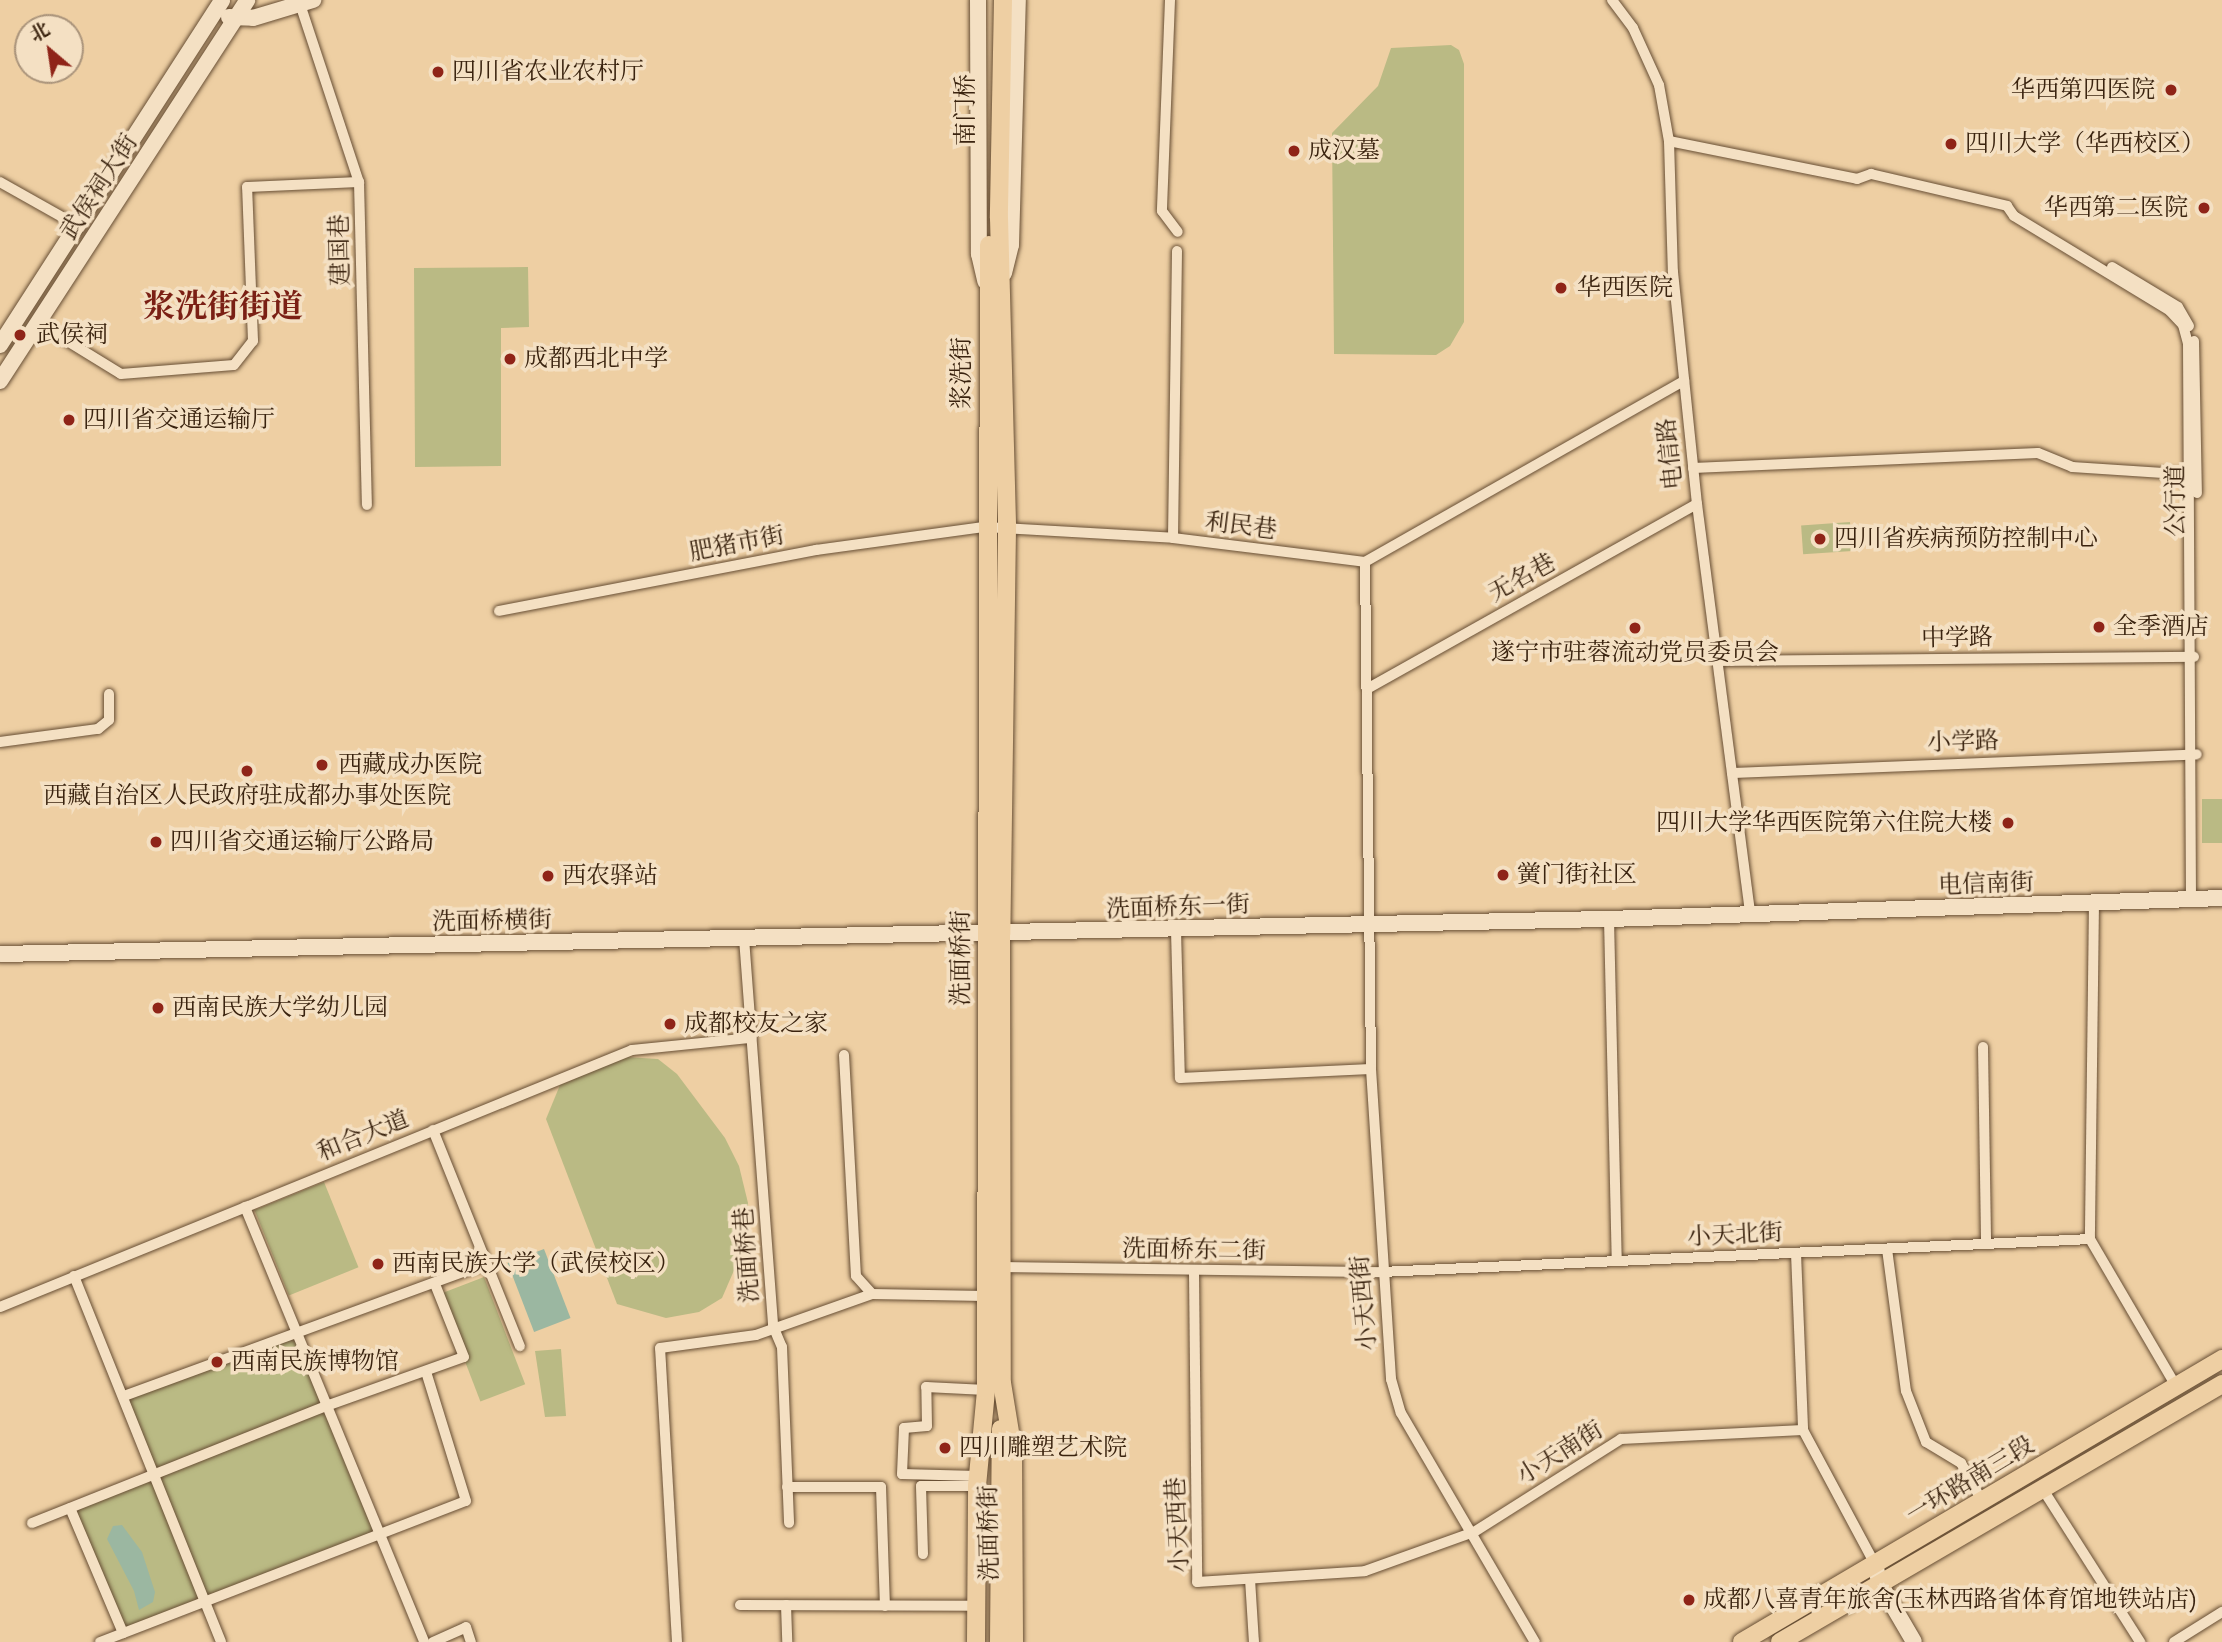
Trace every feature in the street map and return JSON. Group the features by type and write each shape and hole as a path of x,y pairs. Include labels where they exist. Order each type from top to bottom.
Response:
{"main road":[{"name":"南门桥","path":"991,0 995,219"},
{"name":"南门桥","path":"995,219 1003,0"},
{"name":"浆洗街","path":"985,527 995,219"},
{"name":"浆洗街","path":"994,288 1007,528"},
{"name":"洗面桥街","path":"976,1642 985,1486 1005,1267 993,934 985,527"},
{"name":"洗面桥街","path":"1007,528 984,1296 994,1386 1013,1450 1014,1642"},
{"name":"一环路南三段","path":"1742,1642 2222,1359"},
{"name":"一环路南三段","path":"1780,1642 2222,1384"},
{"path":"985,1486 988,1642"},
{"path":"985,1486 999,1642"},
{"path":"1987,1497 1989,1508 2002,1511"}],"street":[{"name":"武侯祠大街","path":"0,345 222,0"},
{"name":"武侯祠大街","path":"0,381 247,0"},
{"path":"978,0 979,254 994,288"},
{"name":"浆洗街","path":"994,288 1012,245 1018,0"},
{"path":"1170,0 1162,211 1178,232"},
{"name":"电信路","path":"1612,0 1633,28 1659,85 1669,141 1673,272 1693,468 1750,914"},
{"path":"213,14 253,19 306,2"},
{"name":"建国巷","path":"306,2 359,182 367,505"},
{"name":"公行道","path":"1669,141 1857,178 1871,174 2007,206 2179,307 2194,338 2193,899"},
{"path":"0,182 79,226"},
{"path":"38,323 121,374 234,365 253,341 247,187 359,182"},
{"path":"1172,538 1177,251"},
{"path":"1367,689 1365,562 1684,381"},
{"path":"1693,468 2038,453 2072,467 2193,475"},
{"name":"无名巷","path":"1367,689 1697,504"},
{"name":"利民巷","path":"985,527 1172,538 1365,562"},
{"name":"肥猪市街","path":"499,611 816,550 985,527"},
{"name":"中学路","path":"1717,661 2193,657"},
{"name":"小天西街","path":"1367,689 1372,923 1371,1069 1381,1272 1395,1396 1535,1642"},
{"path":"0,742 98,729 109,720 109,694"},
{"name":"小学路","path":"1732,773 2194,754"},
{"name":"电信南街","path":"1372,923 1609,919 2222,898"},
{"path":"2094,902 2090,1240 2176,1386"},
{"path":"1609,919 1617,1261"},
{"name":"洗面桥东一街","path":"993,934 1372,923"},
{"path":"1176,930 1180,1078 1371,1069"},
{"name":"洗面桥横街","path":"0,954 993,934"},
{"name":"洗面桥巷","path":"677,1642 660,1348 756,1335 773,1326 744,938"},
{"name":"和合大道","path":"0,1307 632,1050 751,1038"},
{"path":"1983,1047 1986,1244"},
{"path":"844,1055 856,1276 872,1294"},
{"path":"433,1130 520,1346"},
{"path":"245,1207 329,1405 379,1536 424,1642"},
{"name":"小天北街","path":"1381,1272 2090,1240"},
{"path":"1888,1249 1906,1391 1926,1443 1961,1463 1987,1497"},
{"path":"1796,1253 1803,1430 1875,1564 1879,1582 1914,1642"},
{"path":"124,1396 485,1264"},
{"name":"洗面桥东二街","path":"1005,1267 1194,1272 1381,1272"},
{"name":"小天西巷","path":"1194,1272 1197,1582 1365,1571 1474,1532"},
{"path":"74,1276 157,1474 221,1642"},
{"path":"32,1523 329,1405 464,1357 435,1283"},
{"path":"789,1523 782,1347 773,1326 872,1294 984,1296"},
{"path":"100,1642 466,1501 426,1372"},
{"path":"985,1486 902,1474 904,1428 927,1426 926,1387 994,1386"},
{"name":"小天南街","path":"1474,1532 1621,1439 1803,1430"},
{"path":"787,1487 881,1486 885,1606"},
{"path":"923,1554 921,1486 985,1486"},
{"path":"2042,1488 2140,1642"},
{"path":"70,1508 123,1633"},
{"path":"1250,1579 1254,1642"},
{"path":"740,1605 976,1606"},
{"path":"786,1605 787,1642"},
{"path":"2175,1642 2222,1612"},
{"path":"433,1642 466,1627 471,1642"}],"green space":[{"path":"1451,45 1459,50 1464,64 1464,322 1450,346 1436,355 1334,354 1332,133 1378,86 1391,48"},
{"path":"528,267 529,327 501,328 501,466 415,467 414,268"},
{"path":"1850,522 1852,551 1803,554 1801,525"},
{"path":"2202,799 2222,799 2222,843 2202,843"},
{"path":"626,1057 658,1059 677,1074 725,1138 739,1166 748,1203 749,1236 722,1298 699,1312 666,1318 617,1304 546,1119 560,1085"},
{"path":"324,1182 358,1267 289,1295 254,1210"},
{"path":"484,1277 525,1384 480,1402 439,1294"},
{"path":"299,1333 379,1536 123,1633 70,1508 156,1473 124,1396"},
{"path":"561,1349 566,1416 545,1417 535,1351"}],"shaded area":[{"path":"544,1249 571,1318 534,1332 508,1263"},
{"path":"122,1525 142,1552 155,1592 153,1602 139,1610 134,1591 107,1539 113,1526"}],"place":[{"name":"四川省农业农村厅","path":"438,72"},
{"name":"华西第四医院","path":"2171,90"},
{"name":"四川大学（华西校区）","path":"1951,144"},
{"name":"成汉墓","path":"1294,151"},
{"name":"华西第二医院","path":"2204,208"},
{"name":"华西医院","path":"1561,288"},
{"name":"武侯祠","path":"20,335"},
{"name":"成都西北中学","path":"510,359"},
{"name":"四川省交通运输厅","path":"69,420"},
{"name":"四川省疾病预防控制中心","path":"1820,539"},
{"name":"全季酒店","path":"2099,627"},
{"name":"遂宁市驻蓉流动党员委员会","path":"1635,628"},
{"name":"西藏成办医院","path":"322,765"},
{"name":"西藏自治区人民政府驻成都办事处医院","path":"247,771"},
{"name":"四川大学华西医院第六住院大楼","path":"2008,823"},
{"name":"四川省交通运输厅公路局","path":"156,842"},
{"name":"黉门街社区","path":"1503,875"},
{"name":"西农驿站","path":"548,876"},
{"name":"西南民族大学幼儿园","path":"158,1008"},
{"name":"成都校友之家","path":"670,1024"},
{"name":"西南民族大学（武侯校区）","path":"378,1264"},
{"name":"西南民族博物馆","path":"217,1362"},
{"name":"四川雕塑艺术院","path":"945,1448"},
{"name":"成都八喜青年旅舍(玉林西路省体育馆地铁站店)","path":"1689,1600"}],"district":[{"name":"浆洗街街道","path":"223,307"}]}
